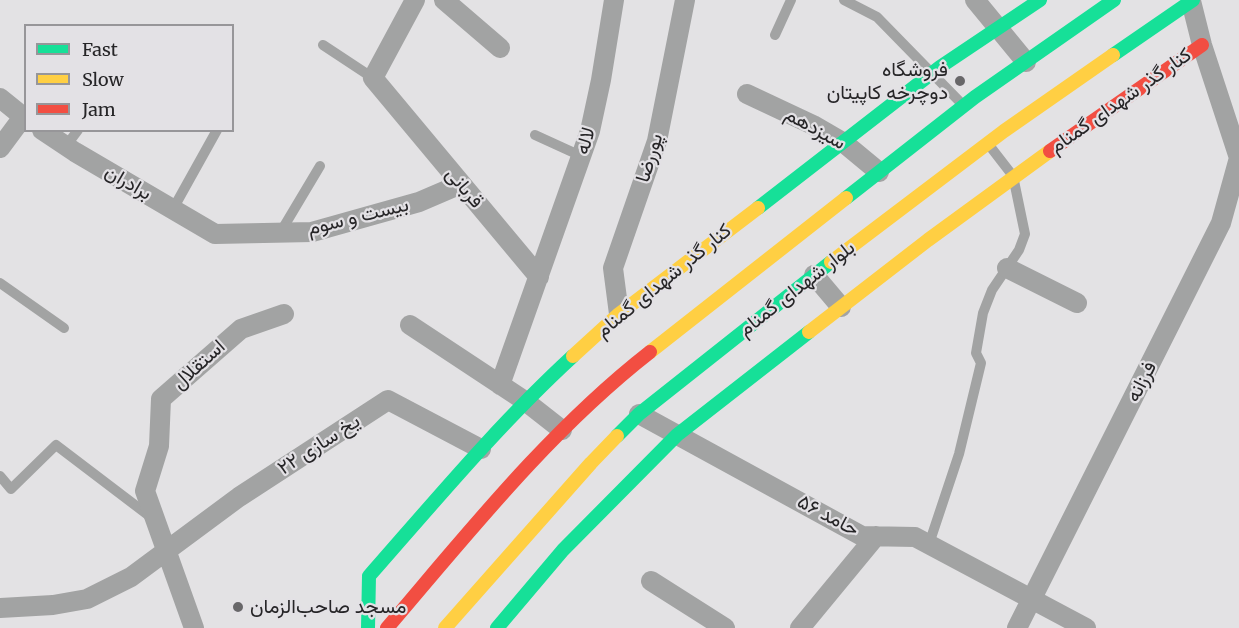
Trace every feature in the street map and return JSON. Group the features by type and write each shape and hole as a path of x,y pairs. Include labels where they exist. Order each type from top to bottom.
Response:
{"main road":[{"name":"کنار گذر شهدای گمنام","path":"368,628 369,576 525,401 619,314 933,73 997,27 1040,0"},
{"path":"387,628 516,479 562,430 623,373 964,106 1026,62 1092,10 1114,0"},
{"name":"بلوار شهدای گمنام","path":"445,628 591,463 639,414 814,275 988,143 1192,1"},
{"name":"کنار گذر شهدای گمنام","path":"497,628 563,550 677,435 1013,176 1202,45"}],"street":[{"path":"373,78 415,0"},
{"path":"444,0 500,48"},
{"name":"لاله","path":"539,277 590,131 614,0"},
{"name":"پوررضا","path":"619,314 613,268 657,141 685,0"},
{"path":"975,0 1026,62"},
{"name":"فرزانه","path":"1017,628 1221,223 1239,158 1202,45 1192,1"},
{"name":"قربانی","path":"373,78 539,277"},
{"name":"سیزدهم","path":"747,94 813,125 844,143 879,172"},
{"path":"0,98 24,118 0,148"},
{"name":"برادران","path":"45,132 215,234"},
{"name":"بیست و سوم","path":"215,234 312,232 419,202 461,184"},
{"path":"1007,268 1077,303"},
{"path":"814,275 841,307"},
{"path":"500,385 539,277"},
{"name":"استقلال","path":"194,628 145,491 159,446 161,399 241,328 284,314"},
{"path":"410,325 525,401 562,430"},
{"name":"یخ سازی ۲۲","path":"166,551 238,497 388,400 481,448"},
{"name":"حامد ۵۶","path":"639,414 862,536 915,537 1086,628"},
{"path":"800,628 876,536"},
{"path":"0,608 52,606 87,599 131,577 166,551"},
{"path":"651,581 725,628"}],"lane":[{"path":"775,35 791,0"},
{"path":"844,0 877,17 964,106"},
{"path":"323,45 373,78"},
{"path":"66,146 76,132"},
{"path":"173,209 216,132"},
{"path":"535,135 581,156"},
{"path":"929,544 959,454 981,363 976,353 983,313 992,290 1019,250 1025,234 1013,176 988,143"},
{"path":"280,233 320,166"},
{"path":"0,283 64,328"},
{"path":"0,476 11,489 56,445 155,520"}],"traffic: fast":[{"path":"758,208 940,67 1040,0"},
{"path":"846,198 975,97 1114,0"},
{"path":"1113,55 1193,0"},
{"path":"617,436 639,414 831,262"},
{"path":"497,628 563,550 677,435 809,332"},
{"path":"368,628 369,576 493,436 573,356"}],"traffic: slow":[{"path":"831,262 1004,131 1113,55"},
{"path":"809,332 928,240 1050,151"},
{"path":"650,352 846,198"},
{"path":"573,356 619,314 758,208"},
{"path":"445,628 617,436"}],"traffic: jam":[{"path":"1050,151 1202,45"},
{"path":"387,628 544,448 613,382 650,352"}],"place":[{"name":"فروشگاه دوچرخه کاپیتان","path":"960,81"},
{"name":"مسجد صاحب‌الزمان","path":"238,607"}]}
